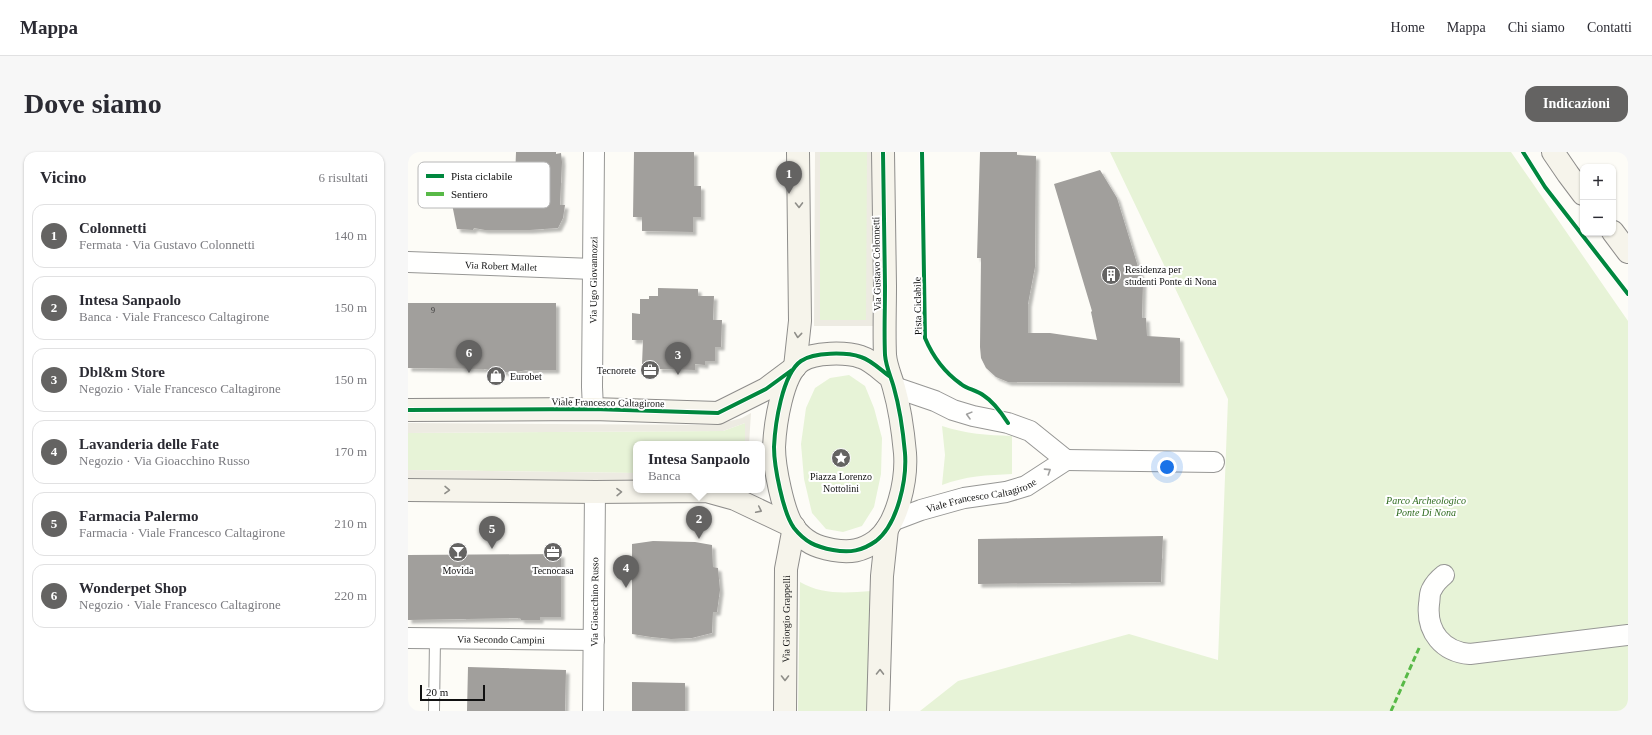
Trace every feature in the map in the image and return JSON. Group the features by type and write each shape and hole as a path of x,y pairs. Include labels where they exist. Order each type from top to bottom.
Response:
{"street":[{"name":"Via Ugo Giovannozzi","path":"593,409 594,152"},
{"path":"795,367 800,321 798,152"},
{"name":"Via Gustavo Colonnetti","path":"883,152 885,356 891,382"},
{"path":"1553,152 1580,190"},
{"path":"1616,236 1628,252"},
{"name":"Via Robert Mallet","path":"408,262 593,269"},
{"path":"891,382 900,416 905,459 899,501 889,525 881,536 866,548 853,551 818,548 804,539 794,527 786,512 780,488 774,448 779,410 786,383 795,367 801,361 811,357 832,354 862,357 891,382 953,410 973,416 1008,422 1030,431 1066,460 1214,462"},
{"name":"Viale Francesco Caltagirone","path":"408,410 593,409 718,413 766,389 795,367"},
{"name":"Viale Francesco Caltagirone","path":"889,525 964,498 1006,492 1026,486 1066,460"},
{"path":"408,490 633,492"},
{"name":"Via Gioacchino Russo","path":"593,711 595,492"},
{"path":"713,493 735,499 794,527"},
{"path":"878,711 882,576 889,525"},
{"name":"Via Giorgio Grappelli","path":"785,711 786,570 794,527"},
{"path":"1444,575 1436,582 1431,590 1428,611 1431,627 1438,639 1446,647 1459,654 1470,654 1628,635"},
{"name":"Via Secondo Campini","path":"408,638 594,640"}],"lane":[{"path":"434,711 435,639"}],"green space":[{"path":"820,152 867,152 867,320 820,320"},
{"name":"Parco Archeologico Ponte Di Nona","path":"1110,152 1511,152 1628,321 1628,711 920,711 958,681 1129,634 1218,660 1228,399"},
{"path":"849,375 865,386 874,408 882,438 881,474 874,507 862,526 843,532 826,529 812,513 804,479 801,444 806,408 815,388 830,378"},
{"path":"745,423 745,441 633,441 633,473 408,470 408,433 723,431"},
{"path":"942,426 977,434 1012,436 1012,474 968,478 942,485 945,455"},
{"path":"800,582 826,591 871,591 869,690 867,711 798,711"}],"shaded area":[{"path":"815,152 820,152 820,320 866,320 867,152 874,152 874,326 814,326"},
{"path":"751,413 749,441 745,441 745,423 723,431 408,433 408,423 714,425 742,418"},
{"path":"408,470 633,473 633,481 408,478"}],"building":[{"path":"516,152 561,153 560,205 565,205 563,218 558,228 530,230 485,230 474,228 473,230 457,229 453,208 550,208 550,162 516,162"},
{"path":"634,152 694,152 694,186 701,186 701,217 693,217 693,232 642,231 642,217 633,217"},
{"name":"Residenza per studenti Ponte di Nona","path":"980,152 1017,152 1017,155 1036,156 1035,267 1028,304 1028,333 1050,333 1097,340 1092,311 1054,184 1100,170 1117,198 1143,283 1142,318 1146,318 1147,336 1180,338 1180,383 1008,382 996,377 986,368 981,358 980,347 981,258 977,258"},
{"path":"658,288 698,289 698,296 714,296 713,320 722,320 721,347 715,347 715,361 705,361 705,365 695,364 695,370 658,369 658,364 642,364 643,340 632,340 632,313 640,314 640,299 649,299 649,296 658,296"},
{"path":"408,303 556,303 556,370 527,370 511,373 484,369 408,368"},
{"path":"1163,536 1161,582 978,584 978,539"},
{"path":"653,541 695,542 712,545 713,567 718,568 720,590 717,612 713,612 712,633 692,638 671,639 632,634 632,544"},
{"path":"561,554 561,617 540,617 540,620 521,620 520,618 408,620 408,555"},
{"path":"468,667 566,670 565,711 467,711"},
{"path":"632,682 685,683 685,711 632,711"}],"marked path":[{"path":"1391,711 1420,646"}],"cycle path":[{"path":"883,152 885,355 887,368 893,384 900,412 905,453 903,488 900,500 890,524 876,541 861,549 850,551 833,550 816,545 802,537 794,528 786,512 780,489 774,447 778,414 784,388 794,368 801,361 822,354 847,354 865,358 889,376"},
{"name":"Pista Ciclabile","path":"922,152 925,338 935,358 944,369 963,386 980,393 991,401 1008,423"},
{"path":"1523,152 1545,187 1628,294"},
{"path":"408,410 593,409 718,413 766,389 792,370"}],"place":[{"name":"Colonnetti","path":"789,194"},
{"name":"Residenza per studenti Ponte di Nona","path":"1111,275"},
{"name":"Tecnorete","path":"650,370"},
{"name":"Wonderpet Shop","path":"469,373"},
{"name":"Dbl&m Store","path":"678,375"},
{"name":"Eurobet","path":"496,376"},
{"name":"Piazza Lorenzo Nottolini","path":"841,458"},
{"name":"Intesa Sanpaolo","path":"699,539"},
{"name":"Farmacia Palermo","path":"492,549"},
{"name":"Movida","path":"458,552"},
{"name":"Tecnocasa","path":"553,552"},
{"name":"Lavanderia delle Fate","path":"626,588"}]}
